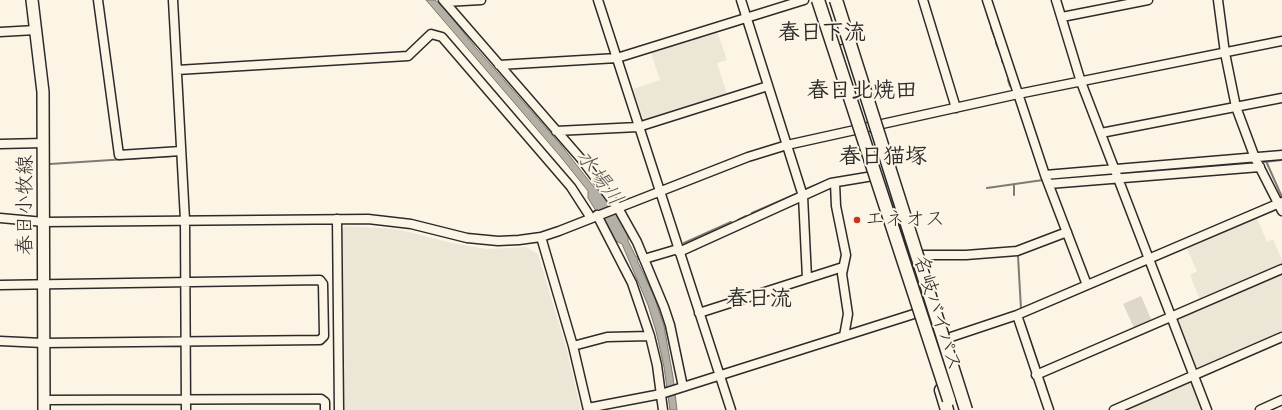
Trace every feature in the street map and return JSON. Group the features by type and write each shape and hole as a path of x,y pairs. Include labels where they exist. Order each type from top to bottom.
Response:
{"highway":[{"name":"名岐バイパス","path":"816,0 947,410"},
{"path":"816,0 952,410"},
{"path":"827,0 936,342 942,379"},
{"path":"836,0 966,410"},
{"name":"名岐バイパス","path":"840,0 971,410"}],"main road":[{"name":"春日小牧線","path":"32,0 43,92 44,405"}],"street":[{"path":"98,0 119,155 181,151"},
{"path":"173,0 185,220 186,410"},
{"path":"444,1 481,0"},
{"path":"598,0 731,410"},
{"path":"741,0 803,196 807,278"},
{"path":"499,65 617,58 804,0"},
{"path":"922,0 956,108"},
{"path":"987,0 1045,175 1087,285"},
{"path":"1056,0 1081,82 1207,410"},
{"path":"1062,17 1111,4 1148,0"},
{"path":"948,338 1017,315 1149,258 1281,205 1255,158 1236,107 1225,53 1218,0"},
{"path":"444,1 582,160 618,208 637,242 670,325 681,388"},
{"path":"0,32 36,30"},
{"path":"177,70 408,56 431,34 442,37 571,187 594,217 632,283 650,336 663,393 663,410"},
{"path":"0,218 44,222 337,219 394,221 481,240 519,240 541,236 618,208 748,157 787,145 1018,94 1282,41"},
{"path":"556,131 638,127 768,86"},
{"path":"1101,133 1282,98"},
{"path":"0,144 44,144"},
{"path":"1045,175 1282,155"},
{"path":"1049,184 1260,166"},
{"path":"644,259 679,250 835,183 873,176"},
{"path":"835,183 836,206 846,255 842,267 848,314 844,336"},
{"path":"337,219 339,410"},
{"path":"922,255 966,256 1017,251 1067,232"},
{"path":"541,236 573,346 588,409 681,388 917,313"},
{"path":"699,313 842,267"},
{"path":"1036,375 1282,269"},
{"path":"0,285 320,280 324,284 324,336 320,340 43,343 0,342"},
{"path":"1017,315 1048,410"},
{"path":"573,346 607,337 650,336"},
{"path":"1114,410 1282,337"},
{"path":"44,405 322,399 325,402 325,410"},
{"path":"1260,410 1282,400"}],"shaded area":[{"path":"426,0 435,0 444,8 476,48 561,145 593,186 602,193 628,233 628,241 636,257 639,256 640,259 637,260 654,296 664,326 677,410 670,410 664,367 656,331 648,305 622,244 614,240 588,198 588,191 560,156"},
{"path":"717,31 727,60 717,63 727,94 646,120 643,118 633,89 660,80 651,53"},
{"path":"1257,218 1267,242 1273,239 1282,260 1282,265 1200,300 1190,275 1197,271 1187,249"},
{"path":"345,226 397,229 452,243 486,249 526,247 538,254 566,347 581,410 344,410 342,230"},
{"path":"1282,274 1282,333 1199,368 1196,366 1178,321"},
{"path":"1141,296 1152,321 1134,328 1123,304"},
{"path":"1189,382 1193,383 1203,410 1122,410"}],"waterway":[{"path":"987,14 990,23"},
{"path":"991,28 995,38"},
{"path":"996,43 999,50"},
{"path":"1008,80 1010,86"},
{"path":"50,164 173,156"},
{"path":"1264,162 1282,160"},
{"path":"1266,161 1282,197"},
{"path":"1121,173 1253,163"},
{"path":"1049,179 1113,174"},
{"path":"806,189 828,180"},
{"path":"987,188 1043,180"},
{"path":"1014,185 1014,195"},
{"path":"752,213 798,193"},
{"path":"738,220 746,216"},
{"path":"684,243 731,222"},
{"path":"1018,256 1021,309"},
{"path":"1024,322 1039,366"},
{"path":"1044,381 1053,410"}],"place":[{"name":"エネオス","path":"857,220"}],"district":[{"name":"春日下流","path":"822,33"},
{"name":"春日北焼田","path":"862,91"},
{"name":"春日猫塚","path":"883,157"},
{"name":"春日流","path":"759,299"}],"water label":[{"name":"水場川","path":"599,178"}]}
